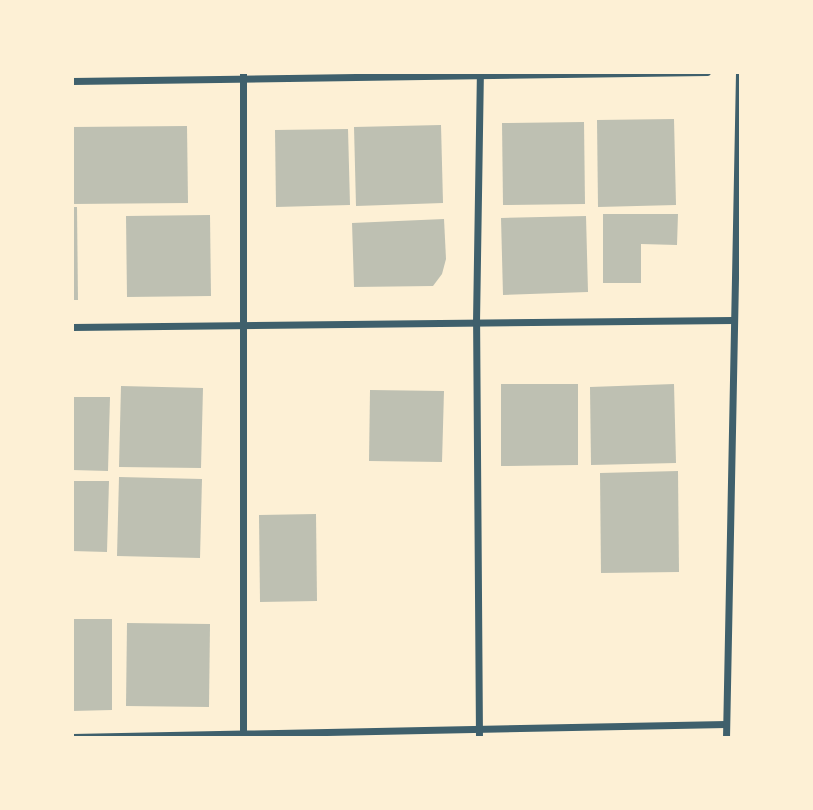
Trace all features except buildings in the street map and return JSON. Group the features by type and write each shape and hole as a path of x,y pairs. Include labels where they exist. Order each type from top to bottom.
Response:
{"street":[{"path":"72,81 243,75 707,72"},
{"path":"726,738 739,72"},
{"path":"479,738 476,322 480,73"},
{"path":"243,75 243,736"},
{"path":"72,327 733,320"},
{"path":"72,737 243,736 726,724"}]}
